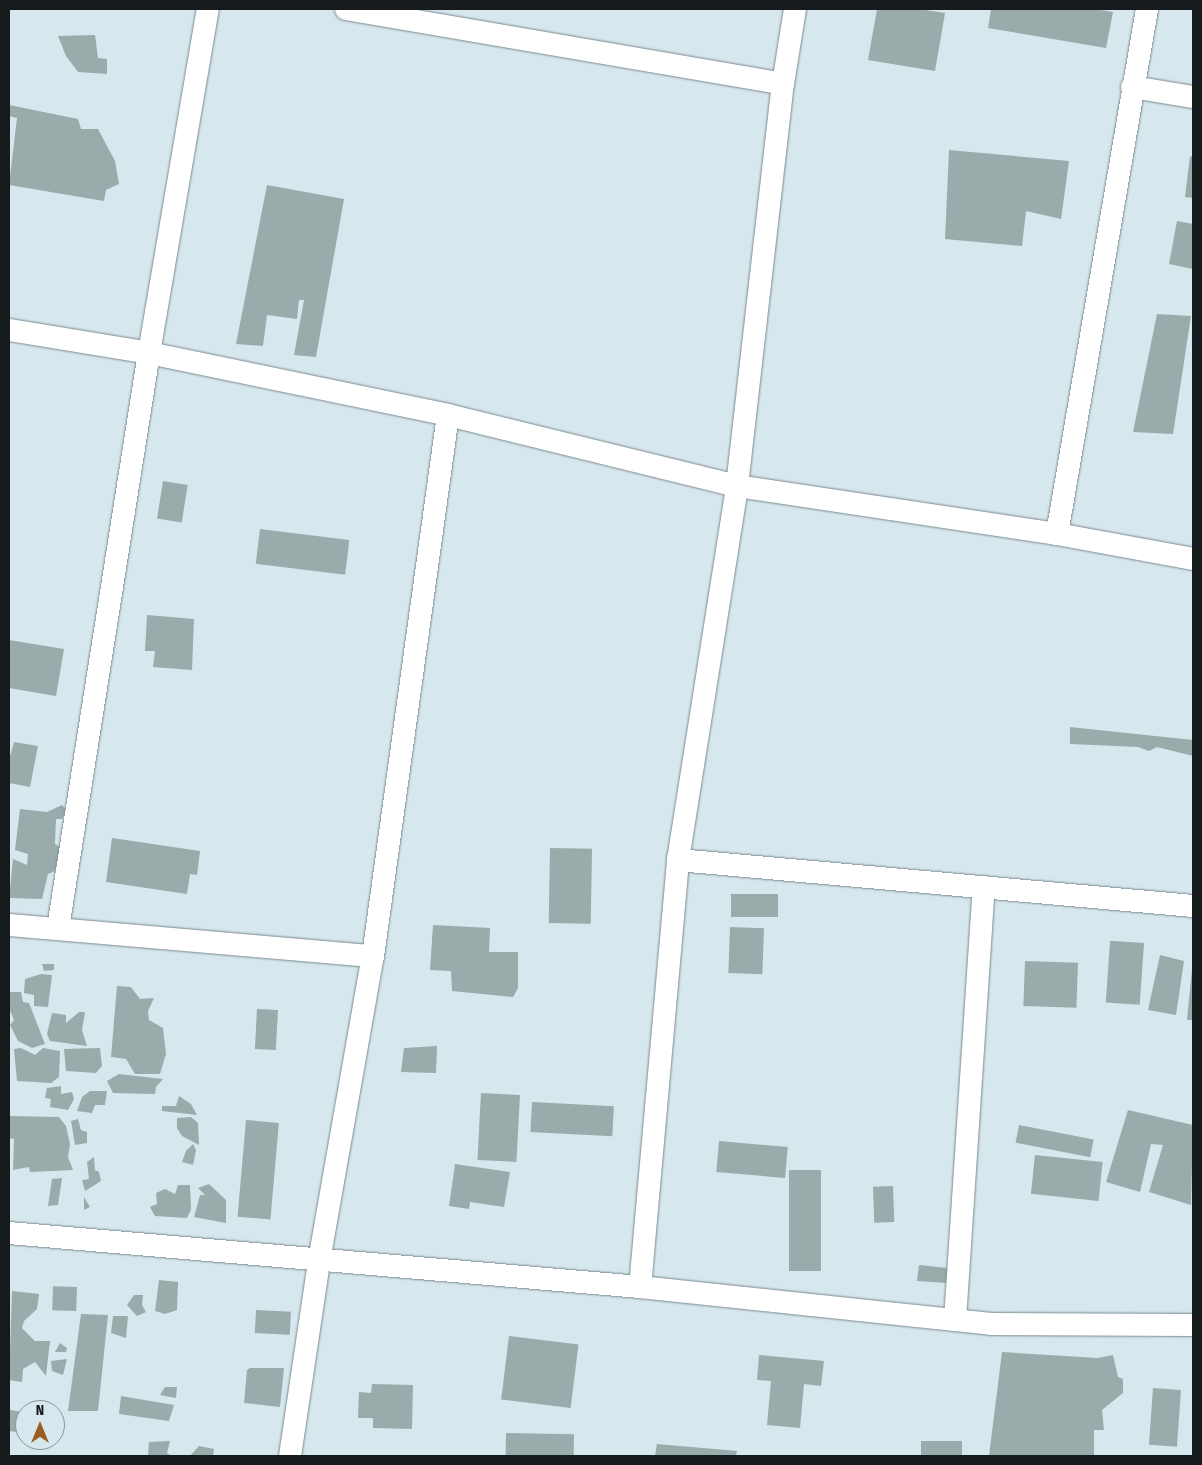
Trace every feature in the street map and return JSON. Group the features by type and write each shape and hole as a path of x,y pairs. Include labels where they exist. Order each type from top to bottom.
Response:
{"street":[{"path":"58,928 149,353 208,9"},
{"path":"346,9 783,84"},
{"path":"640,1287 678,860 737,486 783,84 795,9"},
{"path":"1057,534 1132,87 1147,9"},
{"path":"1132,87 1193,97"},
{"path":"9,330 149,353 448,415 737,486 1057,534 1193,559"},
{"path":"290,1456 319,1261 373,956 448,415"},
{"path":"678,860 1193,906"},
{"path":"955,1320 984,887"},
{"path":"9,925 373,956"},
{"path":"9,1233 640,1287 991,1324 1193,1325"}],"building":[{"path":"877,9 919,9 945,13 935,71 868,60"},
{"path":"991,9 1095,9 1113,12 1106,48 988,28"},
{"path":"95,35 98,58 107,59 107,74 78,72 66,56 58,36"},
{"path":"9,105 78,119 81,129 98,129 115,161 119,184 106,190 104,201 9,185 17,118 9,116"},
{"path":"949,150 1069,161 1061,219 1026,211 1022,246 945,239"},
{"path":"1190,156 1193,157 1193,198 1185,197"},
{"path":"267,185 344,199 316,357 294,355 304,300 299,300 297,319 267,315 263,346 236,344"},
{"path":"1177,221 1193,224 1193,269 1169,264"},
{"path":"1157,314 1191,316 1173,434 1133,432"},
{"path":"163,481 188,485 182,522 157,519"},
{"path":"260,529 349,540 345,575 256,564"},
{"path":"147,615 194,619 192,670 153,667 155,651 145,651"},
{"path":"9,640 64,649 56,696 9,688"},
{"path":"1070,727 1193,740 1193,756 1157,747 1149,751 1138,747 1070,744"},
{"path":"14,742 38,746 30,787 9,783 9,760"},
{"path":"62,805 66,810 62,819 56,819 55,844 60,847 55,871 48,874 42,899 9,898 13,859 27,865 28,854 15,850 20,809 47,812"},
{"path":"112,838 200,851 197,875 190,874 187,894 106,882"},
{"path":"550,848 592,849 591,924 549,923"},
{"path":"731,894 778,894 778,917 731,917"},
{"path":"433,925 490,928 489,952 518,952 518,988 513,997 452,991 451,971 430,970"},
{"path":"730,927 764,928 762,974 728,973"},
{"path":"1110,941 1144,943 1140,1005 1106,1002"},
{"path":"1160,955 1184,961 1176,1015 1148,1010"},
{"path":"1025,961 1078,963 1076,1008 1023,1006"},
{"path":"42,964 54,964 54,970 44,971"},
{"path":"1192,969 1193,1020 1187,1020"},
{"path":"41,974 52,975 48,1007 34,1006 34,995 24,993 25,979"},
{"path":"117,986 131,987 140,999 154,998 148,1011 149,1020 163,1028 166,1054 160,1074 135,1074 126,1059 111,1057"},
{"path":"10,992 21,992 23,1002 29,1003 45,1044 32,1048 18,1041 10,1025 14,1020 9,1008"},
{"path":"257,1009 278,1010 276,1050 255,1049"},
{"path":"79,1012 85,1012 82,1030 87,1046 50,1041 47,1034 52,1013 66,1015 66,1023"},
{"path":"437,1046 436,1073 401,1072 404,1048"},
{"path":"21,1048 35,1055 43,1048 60,1051 59,1077 51,1083 17,1081 14,1049"},
{"path":"100,1048 102,1066 96,1073 66,1071 64,1049"},
{"path":"119,1074 163,1079 156,1087 155,1094 113,1093 107,1081"},
{"path":"61,1086 61,1094 72,1092 74,1099 68,1110 50,1107 51,1099 45,1098 47,1088"},
{"path":"90,1091 107,1091 105,1105 95,1105 92,1113 77,1111 82,1097"},
{"path":"481,1093 520,1095 516,1162 477,1160"},
{"path":"179,1096 191,1104 197,1115 162,1111 162,1106 176,1106"},
{"path":"532,1102 614,1106 612,1136 530,1132"},
{"path":"1128,1110 1193,1125 1191,1205 1149,1192 1163,1145 1151,1144 1140,1192 1106,1182"},
{"path":"9,1116 59,1117 66,1126 70,1144 68,1157 73,1170 30,1172 29,1167 13,1170 14,1139 9,1138"},
{"path":"191,1117 198,1123 199,1145 182,1136 177,1128 177,1118"},
{"path":"78,1119 81,1130 87,1132 87,1143 75,1145 71,1121"},
{"path":"246,1120 279,1123 270,1220 238,1217"},
{"path":"1019,1125 1094,1140 1090,1157 1016,1143"},
{"path":"719,1141 788,1147 785,1178 716,1172"},
{"path":"193,1144 196,1150 193,1165 182,1162 186,1151"},
{"path":"1035,1155 1103,1162 1099,1201 1031,1194"},
{"path":"94,1157 95,1170 99,1172 101,1181 85,1191 82,1180 89,1179 87,1162"},
{"path":"455,1164 510,1172 504,1207 470,1202 469,1209 449,1206"},
{"path":"789,1170 821,1170 821,1271 789,1271"},
{"path":"62,1178 58,1205 48,1206 52,1179"},
{"path":"209,1184 226,1200 226,1223 194,1217 200,1195 205,1195 198,1188"},
{"path":"178,1185 190,1185 191,1210 187,1218 155,1216 150,1207 157,1204 156,1193 165,1189 175,1194"},
{"path":"893,1186 894,1222 874,1223 873,1187"},
{"path":"84,1197 90,1207 84,1210"},
{"path":"919,1265 947,1268 951,1271 947,1283 917,1281"},
{"path":"159,1280 178,1282 177,1310 165,1314 155,1311"},
{"path":"53,1286 77,1287 76,1311 52,1310"},
{"path":"12,1291 39,1294 37,1309 24,1321 22,1328 35,1341 50,1341 46,1376 35,1362 23,1369 22,1382 9,1380"},
{"path":"134,1295 143,1295 142,1305 146,1312 137,1316 127,1305"},
{"path":"256,1310 291,1312 290,1335 255,1333"},
{"path":"81,1314 108,1315 98,1411 68,1411"},
{"path":"113,1316 128,1316 126,1338 111,1333"},
{"path":"509,1336 578,1345 571,1408 501,1400"},
{"path":"60,1343 67,1348 66,1352 55,1352"},
{"path":"1002,1352 1098,1358 1113,1355 1118,1377 1123,1379 1123,1393 1102,1410 1104,1430 1094,1430 1094,1456 989,1456"},
{"path":"759,1355 824,1361 821,1386 804,1384 800,1428 767,1425 771,1381 757,1380"},
{"path":"67,1359 63,1375 52,1371 51,1361"},
{"path":"250,1368 284,1368 280,1407 244,1403 247,1370"},
{"path":"372,1384 413,1385 412,1429 373,1428 373,1418 358,1418 359,1392 371,1393"},
{"path":"165,1387 177,1387 176,1398 160,1395"},
{"path":"1153,1388 1181,1390 1177,1447 1149,1445"},
{"path":"121,1396 174,1405 169,1421 119,1414"},
{"path":"9,1410 15,1411 15,1432 9,1431"},
{"path":"506,1433 574,1434 574,1456 506,1456"},
{"path":"170,1441 167,1453 172,1456 148,1456 149,1442"},
{"path":"921,1441 962,1441 962,1456 921,1456"},
{"path":"657,1444 737,1451 736,1456 655,1456"},
{"path":"199,1446 214,1449 213,1456 190,1456"}]}
